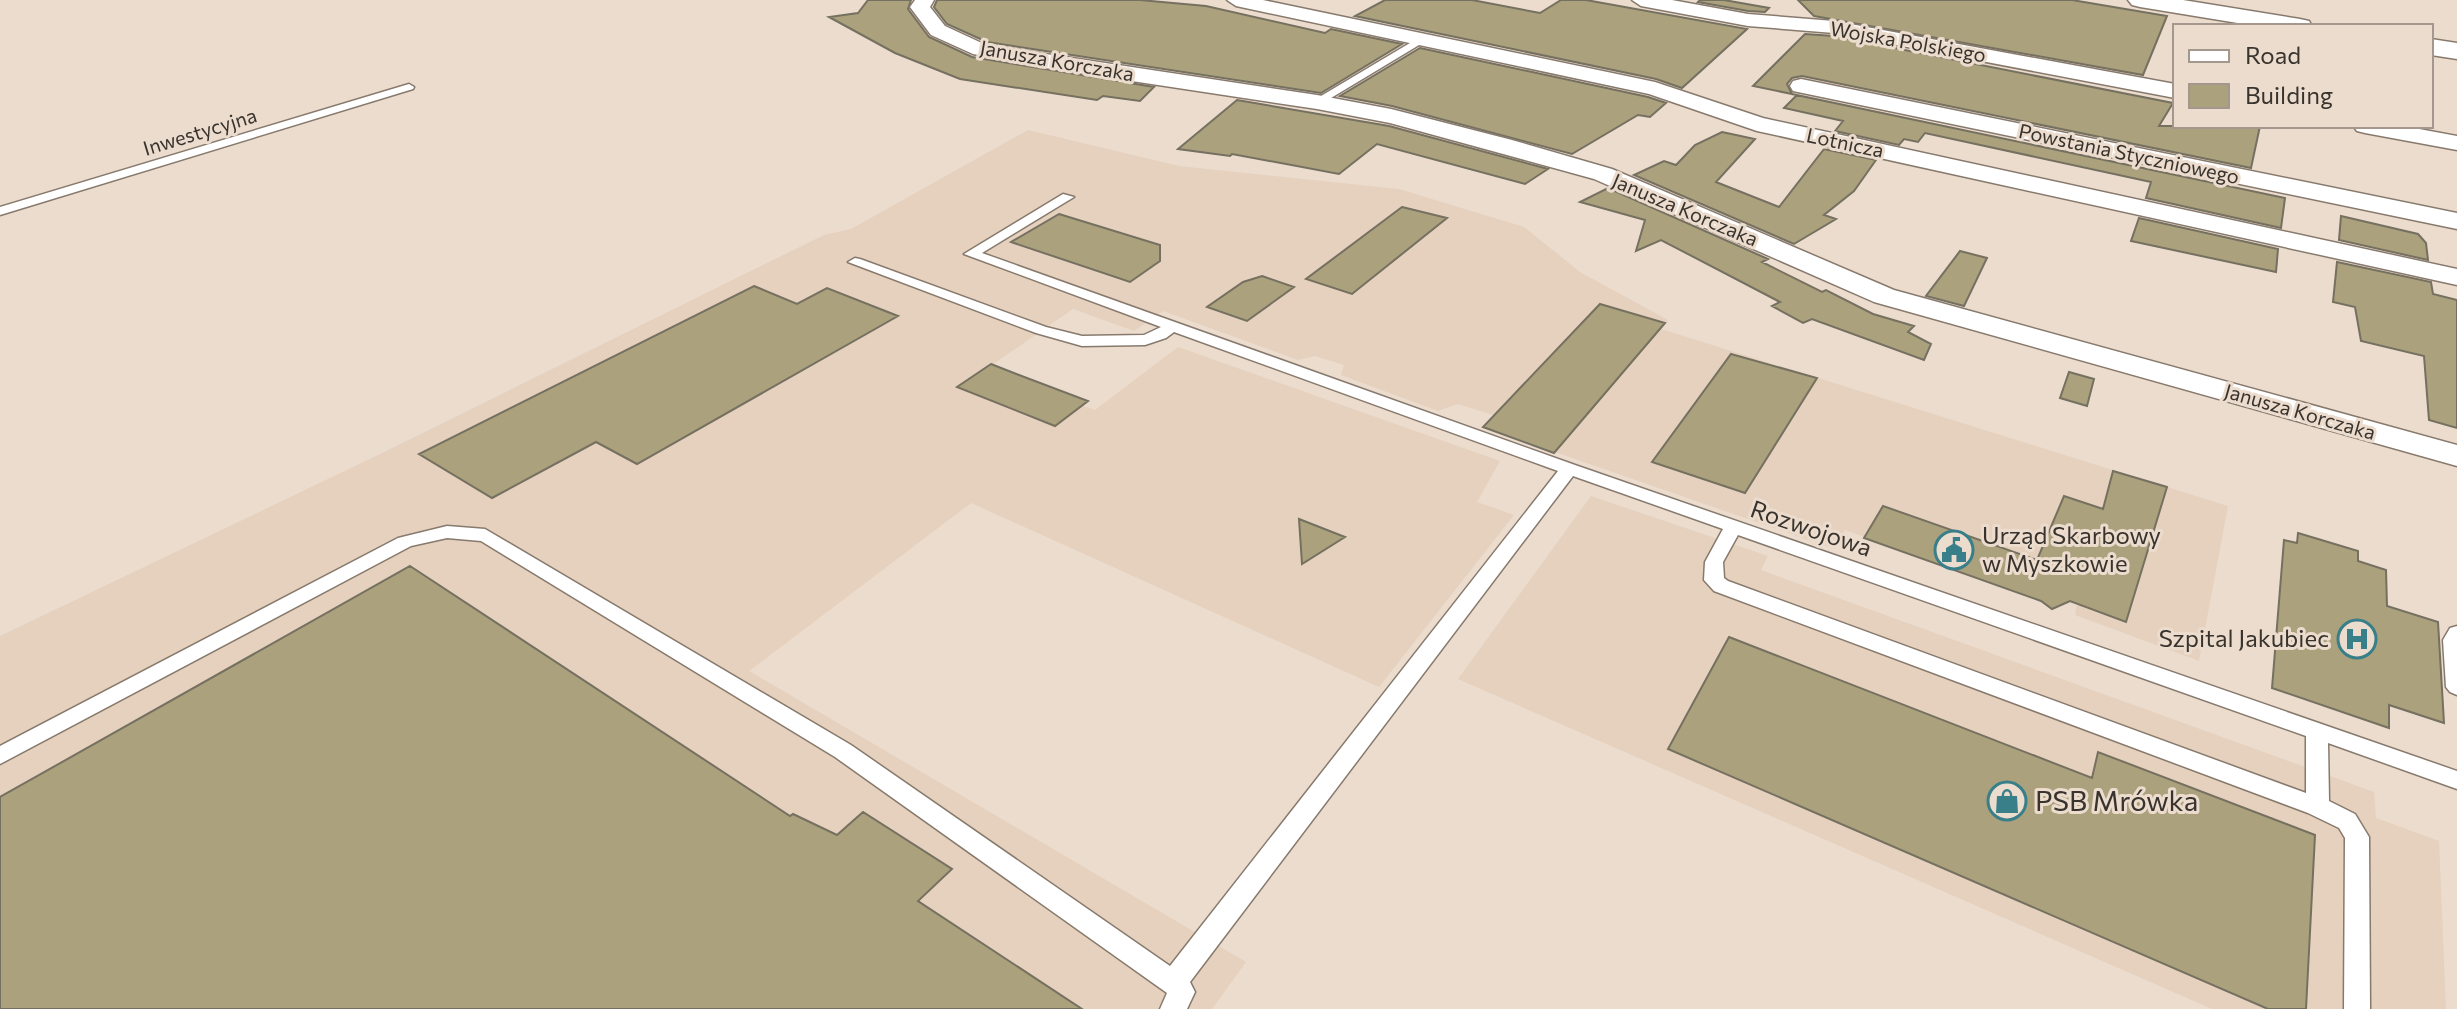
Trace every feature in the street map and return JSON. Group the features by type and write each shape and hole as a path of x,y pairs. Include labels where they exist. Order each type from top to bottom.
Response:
{"street":[{"name":"Janusza Korczaka","path":"925,0 920,7 927,22 953,40 984,50 1391,116 1603,174 1884,296 2457,456"},
{"name":"Lotnicza","path":"1236,0 1655,89 1757,124 2457,277"},
{"name":"Wojska Polskiego","path":"1641,0 1666,2 1748,20 1834,27 2173,91"},
{"path":"2140,0 2288,24"},
{"path":"1323,17 1345,6"},
{"path":"2433,47 2457,51"},
{"name":"Powstania Styczniowego","path":"1801,86 2457,221"},
{"path":"2376,128 2457,143"}],"lane":[{"path":"1317,102 1424,39"},
{"name":"Inwestycyjna","path":"0,211 409,87"},
{"name":"Rozwojowa","path":"1068,197 971,254 1569,469 2457,780"},
{"path":"855,262 1050,334 1082,341 1145,340 1161,335 1171,327"},
{"path":"1173,983 1569,469"},
{"path":"1733,527 1714,562 1714,580 1721,586 2317,807 2347,821 2357,837 2357,1009"},
{"path":"0,756 405,542 447,532 485,535 843,751 1173,983 1182,992 1173,1009"},
{"path":"2457,633 2453,640 2457,687"},
{"path":"2317,731 2317,807"}],"shaded area":[{"path":"1028,130 1179,166 1399,189 1524,227 1580,272 1668,320 1661,329 2228,506 2199,661 2075,615 2077,604 2070,601 2052,609 2041,601 1845,530 1834,549 1483,427 1493,415 1458,404 1438,411 1341,375 1344,365 1315,356 1298,360 1163,311 1134,331 1073,309 992,365 1088,401 1083,406 1095,410 1178,347 1500,461 1477,502 1514,515 1379,687 971,503 749,671 1246,962 1212,1009 0,1009 0,636 378,455 824,235 851,229"},
{"path":"1591,496 1768,556 1761,570 2374,792 2376,818 2439,841 2446,1009 2212,1009 1458,679"}],"building":[{"path":"868,0 911,0 908,9 929,37 972,57 1154,87 1140,101 1103,96 1097,100 960,79 895,53 829,17 858,13"},
{"path":"937,0 1140,0 1206,6 1325,33 1331,29 1402,44 1321,93 987,42 947,24 934,7"},
{"path":"1385,0 1472,0 1540,13 1561,0 1586,0 1747,29 1682,88 1656,79 1355,16"},
{"path":"1724,0 1769,8 1765,12 1748,11 1698,2"},
{"path":"1798,0 2072,0 2167,16 2143,75 1814,16"},
{"path":"1805,34 1834,36 2173,103 2159,126 2260,128 2251,168 1802,76 1792,78 1787,84 1792,94 1753,86"},
{"path":"1420,48 1666,103 1650,117 1638,115 1572,154 1392,106 1340,96"},
{"path":"1797,95 2285,198 2281,228 2146,198 2151,182 1925,133 1918,142 1904,139 1899,145 1835,131 1843,121 1784,108"},
{"path":"1237,100 1389,126 1548,169 1525,184 1377,144 1339,174 1232,154 1178,149"},
{"path":"1722,132 1755,139 1716,182 1779,207 1824,149 1876,160 1854,191 1824,215 1836,219 1794,244 1634,175 1664,161 1676,165 1695,145"},
{"path":"1608,188 1768,259 1762,262 1822,292 1826,290 1873,314 1914,326 1908,332 1931,344 1924,360 1812,319 1803,323 1772,306 1780,302 1661,240 1636,251 1645,220 1580,202"},
{"path":"1402,207 1447,218 1352,294 1306,279"},
{"path":"1059,214 1160,245 1160,261 1130,282 1011,242"},
{"path":"2341,216 2418,234 2426,243 2428,260 2339,240"},
{"path":"2139,218 2278,249 2276,272 2131,241"},
{"path":"1960,251 1987,258 1964,306 1926,296"},
{"path":"2337,262 2431,282 2433,294 2457,300 2457,428 2429,420 2424,356 2361,341 2355,307 2333,302"},
{"path":"1262,276 1294,287 1247,321 1207,307 1243,282"},
{"path":"754,286 797,304 827,288 898,316 637,464 596,442 492,498 419,454"},
{"path":"1600,304 1665,323 1554,453 1483,427"},
{"path":"1731,354 1817,378 1745,493 1652,462"},
{"path":"991,364 1088,401 1055,426 957,387"},
{"path":"2069,372 2094,379 2087,406 2060,398"},
{"name":"Urząd Skarbowy w Myszkowie","path":"2113,471 2167,487 2126,622 2070,601 2052,609 2041,601 1864,538 1883,506 2037,560 2064,496 2103,509"},
{"path":"1299,519 1345,537 1302,564"},
{"name":"Szpital Jakubiec","path":"2298,533 2358,551 2358,561 2386,570 2387,606 2438,622 2444,723 2389,705 2389,728 2272,688 2284,540 2297,543"},
{"path":"410,566 790,816 793,814 837,835 863,812 952,869 918,901 1082,1009 0,1009 0,797"},
{"name":"PSB Mrówka","path":"1729,637 2092,778 2098,752 2315,835 2306,1009 2268,1009 1668,749"}],"place":[{"name":"Urząd Skarbowy w Myszkowie","path":"1954,550"},
{"name":"Szpital Jakubiec","path":"2357,639"},
{"name":"PSB Mrówka","path":"2007,801"}]}
